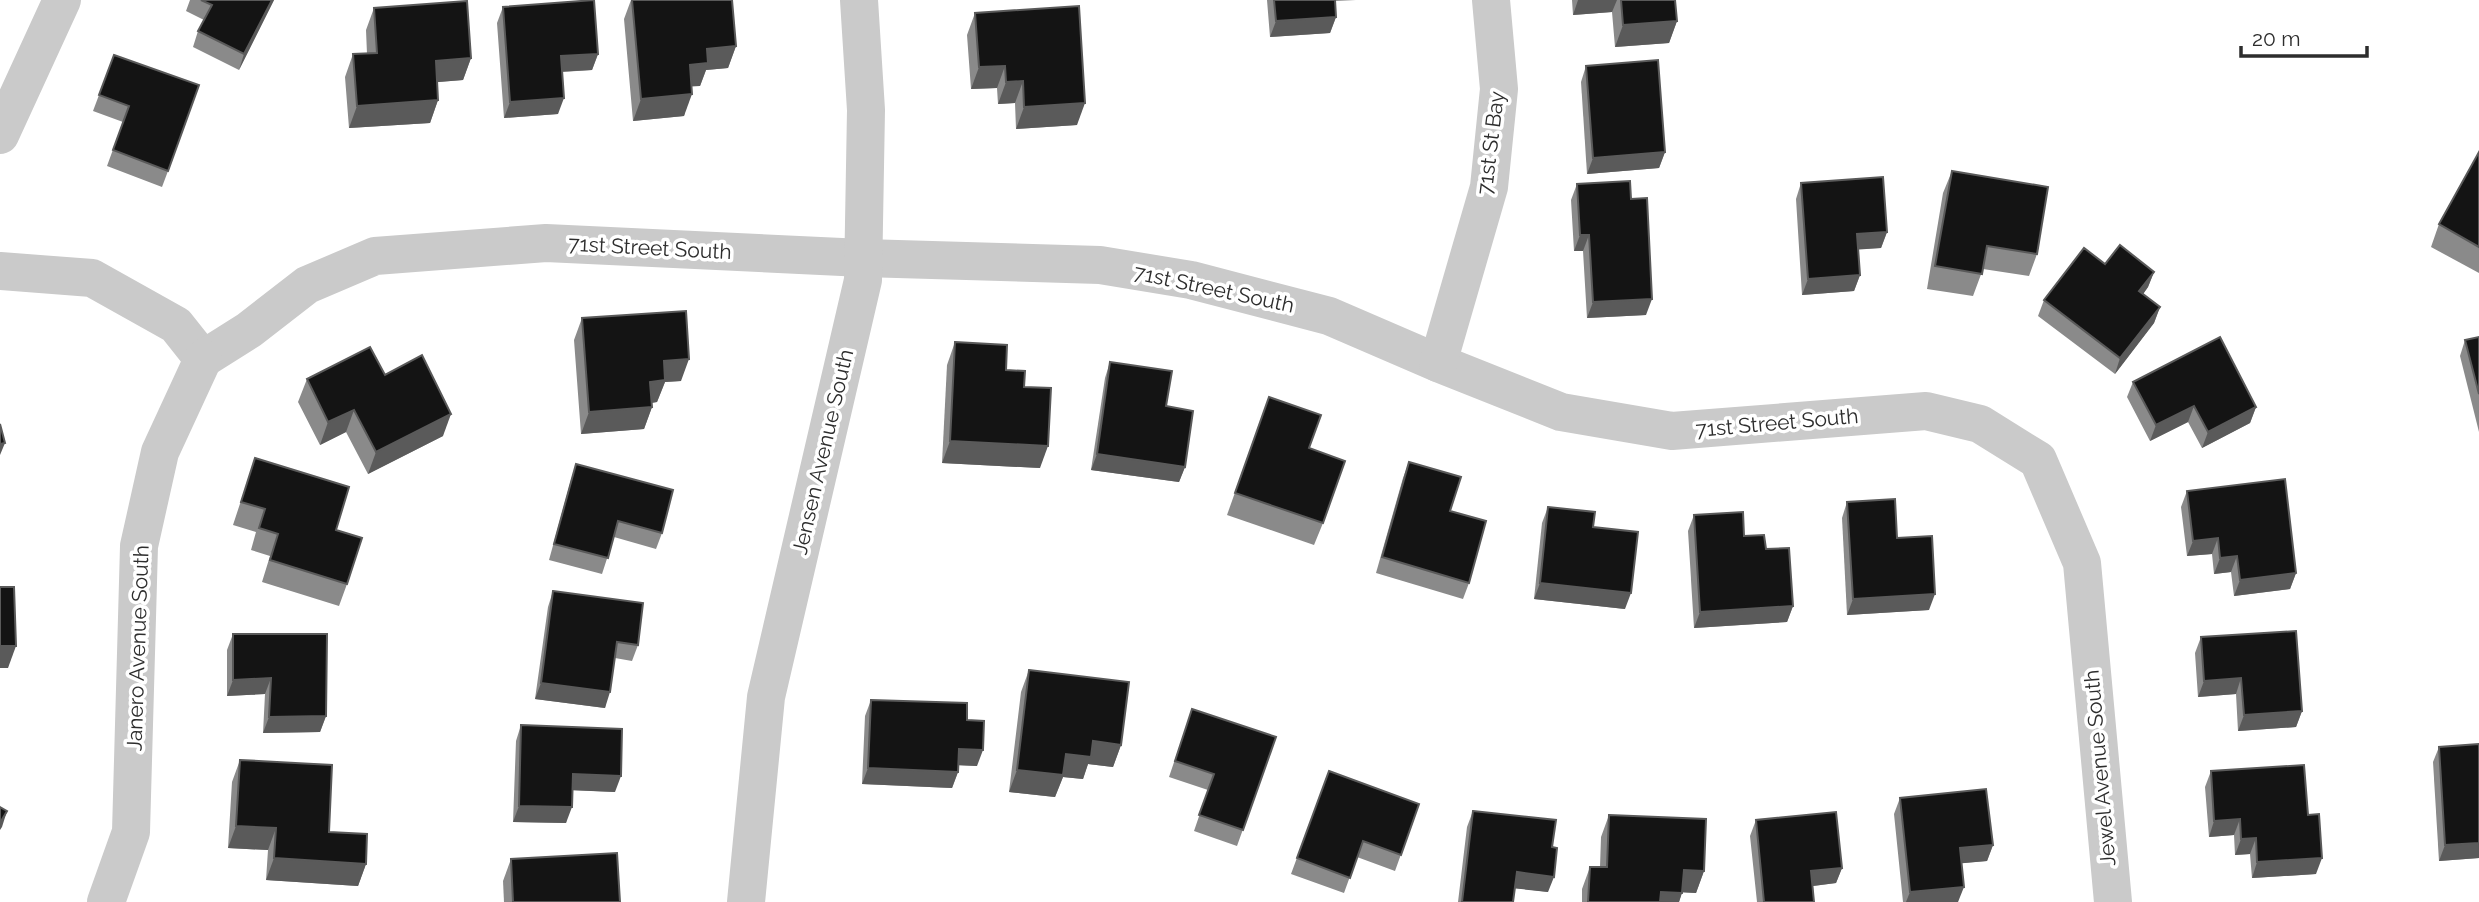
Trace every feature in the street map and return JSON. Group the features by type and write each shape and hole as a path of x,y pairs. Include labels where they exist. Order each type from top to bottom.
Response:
{"street":[{"path":"0,135 62,0"},
{"name":"Jensen Avenue South","path":"746,902 766,697 863,280 866,110 859,0"},
{"name":"71st St Bay","path":"1438,363 1489,187 1499,89 1491,0"},
{"name":"71st Street South","path":"203,359 249,330 307,285 375,256 546,243 863,258 1100,265 1191,280 1329,316 1560,412 1672,431 1926,411 1980,424 2038,460 2082,563 2088,634"},
{"path":"0,271 92,278 176,325 203,359"},
{"name":"Janero Avenue South","path":"106,902 131,832 139,546 160,452 203,359"},
{"name":"Jewel Avenue South","path":"2088,634 2113,902"}],"building":[{"path":"201,0 272,0 244,54 198,31 212,5"},
{"path":"594,0 598,54 561,56 564,98 510,102 503,7"},
{"path":"632,0 732,0 736,46 707,49 708,63 690,65 692,94 641,99"},
{"path":"1274,0 1335,0 1336,17 1276,21"},
{"path":"1621,0 1675,0 1677,21 1623,25"},
{"path":"467,1 471,58 436,61 438,100 357,106 353,54 377,53 374,8"},
{"path":"1079,6 1085,103 1024,107 1023,81 1006,82 1005,66 979,67 975,13"},
{"path":"114,55 199,85 168,171 113,150 129,106 99,95"},
{"path":"1658,60 1665,152 1593,158 1586,66"},
{"path":"2479,152 2479,247 2439,224"},
{"path":"1952,171 2048,187 2037,254 1987,246 1982,274 1935,266"},
{"path":"1883,177 1887,232 1857,234 1860,275 1808,279 1801,183"},
{"path":"1630,181 1631,199 1647,198 1652,299 1593,302 1589,235 1580,235 1577,184"},
{"path":"2120,245 2154,272 2139,291 2160,307 2120,358 2044,300 2084,248 2105,264"},
{"path":"686,311 689,359 664,361 665,380 650,382 652,407 589,412 582,318"},
{"path":"2220,337 2256,407 2208,432 2194,406 2156,425 2133,382"},
{"path":"2479,337 2479,394 2465,340"},
{"path":"955,342 1007,345 1006,370 1025,371 1024,387 1051,388 1048,446 950,441"},
{"path":"370,347 385,375 422,355 451,414 376,452 354,410 328,422 307,379"},
{"path":"1110,362 1172,371 1166,406 1193,411 1185,467 1097,454"},
{"path":"1269,397 1321,415 1309,448 1345,461 1323,523 1235,493"},
{"path":"0,424 5,443 0,444"},
{"path":"255,458 349,487 336,530 362,538 347,584 270,560 278,534 259,528 265,509 241,502"},
{"path":"1409,462 1461,477 1450,511 1486,521 1469,583 1382,557"},
{"path":"576,464 673,490 662,533 618,521 608,558 554,544"},
{"path":"2285,479 2296,573 2240,580 2237,556 2220,558 2218,538 2193,541 2187,491"},
{"path":"1895,499 1897,538 1932,536 1935,594 1853,599 1847,502"},
{"path":"1548,507 1595,512 1593,527 1638,532 1631,593 1540,583"},
{"path":"1743,512 1744,536 1764,535 1766,549 1789,548 1793,606 1700,612 1694,515"},
{"path":"0,587 14,587 16,646 0,646"},
{"path":"553,591 643,603 638,645 617,642 610,692 541,683"},
{"path":"2296,631 2302,711 2244,715 2241,678 2204,681 2201,637"},
{"path":"233,634 327,634 326,716 269,717 271,678 233,680"},
{"path":"1029,670 1129,682 1121,745 1093,741 1091,757 1066,754 1063,775 1017,770"},
{"path":"871,700 967,703 967,720 984,721 983,750 959,749 958,772 868,768"},
{"path":"1192,709 1276,737 1243,830 1199,815 1214,774 1175,761"},
{"path":"521,725 622,729 621,776 573,774 572,807 519,806"},
{"path":"2479,744 2479,843 2445,845 2439,747"},
{"path":"240,760 332,765 329,832 367,834 366,864 274,858 276,828 236,826"},
{"path":"2304,765 2308,815 2319,814 2322,858 2257,862 2256,838 2241,839 2240,819 2214,821 2211,771"},
{"path":"1329,771 1419,804 1401,855 1363,841 1350,878 1297,858"},
{"path":"1986,789 1993,845 1960,848 1964,887 1910,892 1900,798"},
{"path":"0,807 7,811 0,823"},
{"path":"1473,811 1556,820 1552,847 1557,848 1554,877 1517,872 1513,902 1462,902"},
{"path":"1836,812 1842,868 1811,871 1814,902 1764,902 1756,820"},
{"path":"1609,815 1706,819 1704,871 1684,870 1682,893 1661,892 1660,902 1588,902 1590,867 1607,867"},
{"path":"617,853 620,902 513,902 511,859"}]}
